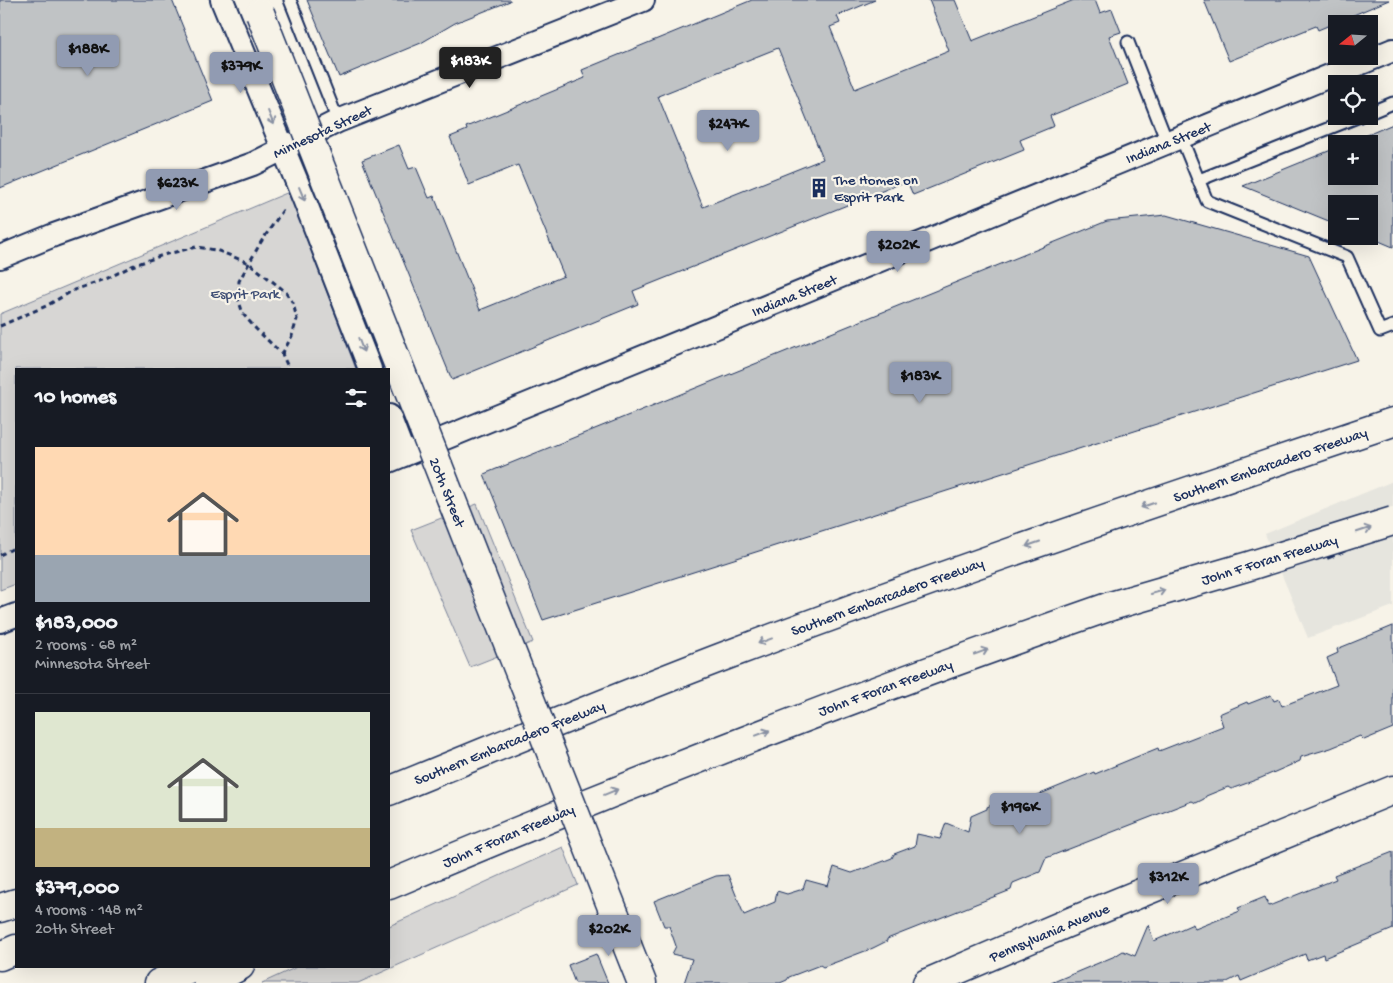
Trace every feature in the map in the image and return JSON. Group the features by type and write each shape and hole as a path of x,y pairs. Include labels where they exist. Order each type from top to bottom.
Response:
{"main road":[{"name":"20th Street","path":"257,6 642,983"},
{"name":"Southern Embarcadero Freeway","path":"390,791 735,652 1079,528 1393,422"},
{"name":"John F Foran Freeway","path":"390,887 541,820 761,733 995,646 1111,606 1249,566 1393,521"},
{"name":"Pennsylvania Avenue","path":"927,983 1065,924 1393,790"},
{"path":"0,908 15,903"},
{"path":"0,956 15,949"},
{"path":"159,983 193,968"},
{"path":"208,983 236,968"}],"street":[{"path":"222,0 284,148 370,368"},
{"name":"Minnesota Street","path":"0,257 54,235 253,164 338,122 643,0"},
{"name":"Indiana Street","path":"396,458 1393,50"},
{"path":"390,422 396,458"},
{"path":"0,622 15,615"}],"lane":[{"path":"290,0 338,122"},
{"path":"1128,42 1174,139 1199,180 1207,201 1347,257 1380,330 1393,326"},
{"path":"1378,109 1393,103"},
{"path":"1199,180 1337,125"}],"path":[{"path":"289,368 282,354 243,314 238,298 239,281 298,185"},
{"path":"0,326 46,306 74,290 108,278 132,266 163,255 196,247 216,250 249,263 286,292 294,303 297,319 292,336 282,354"},
{"path":"0,555 15,548"}],"shaded area":[{"path":"1393,481 1393,606 1308,638 1265,534"}],"green space":[{"name":"Esprit Park","path":"289,192 356,368 15,368 15,584 0,590 0,314"},
{"path":"477,504 533,642 470,667 411,530"},
{"path":"563,847 578,885 358,983 262,983 295,968 390,968 390,926"}],"building":[{"path":"0,0 172,0 213,101 0,188"},
{"path":"307,0 510,1 455,23 421,43 339,77"},
{"name":"The Homes on Esprit Park","path":"752,0 875,0 837,16 840,23 830,27 855,89 949,51 929,0 955,0 972,41 1074,0 1095,0 1100,13 1112,9 1121,32 1109,36 1128,84 1050,116 1054,126 1020,140 1024,150 913,195 907,181 633,291 638,304 452,380 362,160 399,145 409,169 416,167 429,198 434,196 480,310 564,276 518,165 469,185 450,137 467,130 466,127 585,78 582,70","holes":["778,48 823,159 703,207 658,96"]},
{"path":"1204,0 1389,0 1354,15 1328,15 1328,26 1318,30 1316,26 1229,61"},
{"path":"1393,124 1393,247 1378,241 1378,195 1328,195 1328,221 1243,186 1328,151 1328,185 1378,185 1378,135 1367,135"},
{"path":"1166,215 1309,256 1357,360 543,620 484,474 1107,221"},
{"path":"1393,626 1393,728 1364,740 1360,736 1331,748 1301,757 1300,761 1261,778 1231,789 1228,787 1206,796 1196,803 1192,801 1046,858 1040,872 1013,883 1011,890 887,939 887,941 873,948 823,967 820,965 789,977 780,983 684,983 692,959 672,954 676,946 669,926 664,926 654,901 716,876 728,875 744,915 775,902 777,891 787,894 803,889 806,880 828,886 834,867 852,873 892,858 894,854 915,846 917,834 940,839 946,823 968,832 971,816 987,809 987,807 1008,798 1011,806 1094,772 1095,774 1158,748 1159,751 1223,726 1219,714 1247,702 1248,704 1271,695 1274,701 1279,699 1282,706 1337,685 1327,658 1338,653 1337,649"},
{"path":"1393,852 1393,929 1324,958 1323,954 1307,960 1305,954 1241,981 1239,976 1225,983 1051,983 1123,951 1135,956 1148,925 1154,941 1193,924 1195,929 1240,911 1238,908 1265,897 1269,906 1336,879 1334,875"},
{"path":"596,954 608,983 575,983 568,965"}],"railway":[{"path":"1321,542 1393,511"},
{"path":"1327,558 1393,530"}],"place":[{"name":"The Homes on Esprit Park","path":"819,188"}]}
